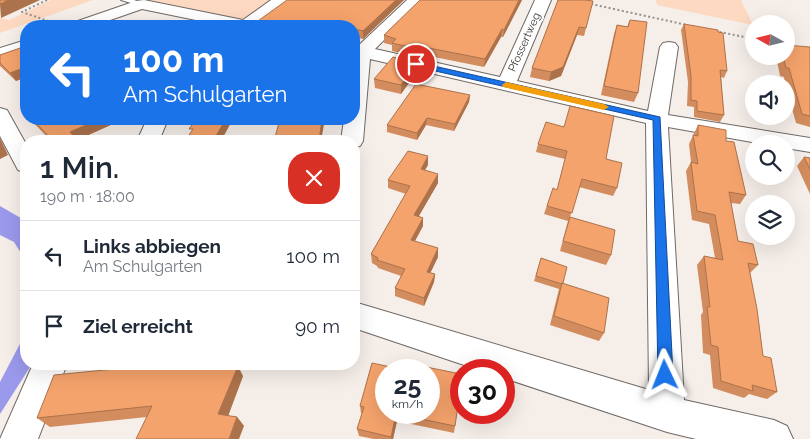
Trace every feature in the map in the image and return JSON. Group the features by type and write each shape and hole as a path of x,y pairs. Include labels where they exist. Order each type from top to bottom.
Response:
{"street":[{"path":"254,20 281,0"},
{"path":"360,49 416,0"},
{"name":"Pfossertweg","path":"506,85 543,0"},
{"path":"95,20 141,4 217,20"},
{"path":"0,54 20,47"},
{"path":"666,414 657,119 669,47"},
{"path":"360,51 657,119 810,145"},
{"path":"0,114 20,153"},
{"path":"360,317 666,414 774,439"},
{"path":"19,439 48,370"}],"lane":[{"path":"125,0 141,4"}],"path":[{"path":"45,20 22,12 47,0"},
{"path":"583,2 689,25"},
{"path":"707,29 745,37"}],"shaded area":[{"path":"51,0 93,0 37,20 20,20 20,26 0,33 0,18 9,20"},
{"path":"148,0 275,0 242,20"},
{"path":"656,0 741,0 748,15 745,15 745,23 657,5"},
{"path":"0,206 20,218 20,252 14,242 0,235"},
{"path":"20,344 20,370 28,370 0,414 0,382"}],"building":[{"path":"0,0 8,0 0,4"},
{"path":"287,0 396,0 363,31 360,30 360,20 259,20"},
{"path":"420,0 519,0 504,30 502,29 485,59 429,48 427,51 392,43 396,39 384,35"},
{"path":"558,0 593,1 586,28 579,27 563,67 551,72 532,68"},
{"path":"630,20 647,22 638,93 604,86 617,25 628,27"},
{"path":"684,24 718,30 718,32 723,33 727,71 720,70 724,115 697,111 697,101 691,100 691,76"},
{"path":"795,46 810,47 810,116 802,114 795,89 795,75 791,75 789,68 786,68 785,65 795,65"},
{"path":"20,48 20,69 10,73 0,63 0,55"},
{"path":"393,57 417,63 401,85 374,79"},
{"path":"416,84 470,95 455,124 427,118 417,133 387,125"},
{"path":"570,106 614,116 606,159 622,163 617,188 582,179 572,213 547,206 553,188 557,190 567,151 538,144 546,122 564,127"},
{"path":"38,125 86,125 70,132 73,135 47,135"},
{"path":"192,125 222,125 217,135 189,135 193,129 189,129"},
{"path":"278,125 321,125 320,135 276,135"},
{"path":"698,125 726,130 726,141 734,142 746,195 729,192 738,241 745,242 745,245 753,245 758,265 748,263 757,309 763,356 771,358 777,392 752,385 753,391 721,381 718,347 711,345 707,307 710,307 704,256 723,260 715,215 697,211 691,162 698,164 693,135 698,136"},
{"path":"408,151 428,156 421,169 438,174 414,215 423,218 411,240 438,248 427,272 435,274 424,298 395,288 405,269 377,260 378,258 371,254 410,186 388,180"},
{"path":"804,157 810,158 810,169"},
{"path":"570,217 615,230 611,255 563,241"},
{"path":"541,258 567,267 562,284 536,276"},
{"path":"562,283 609,298 604,333 554,316"},
{"path":"372,363 375,364 375,424 394,424 391,437 357,429 364,407 360,406"},
{"path":"105,370 236,370 218,414 237,417 229,439 136,439 152,406 37,418 54,375"},
{"path":"440,370 450,372 450,424 455,424 455,426 440,423"}],"slow traffic":[{"path":"506,85 604,107"}],"route":[{"path":"416,64 657,119 665,375"}]}
